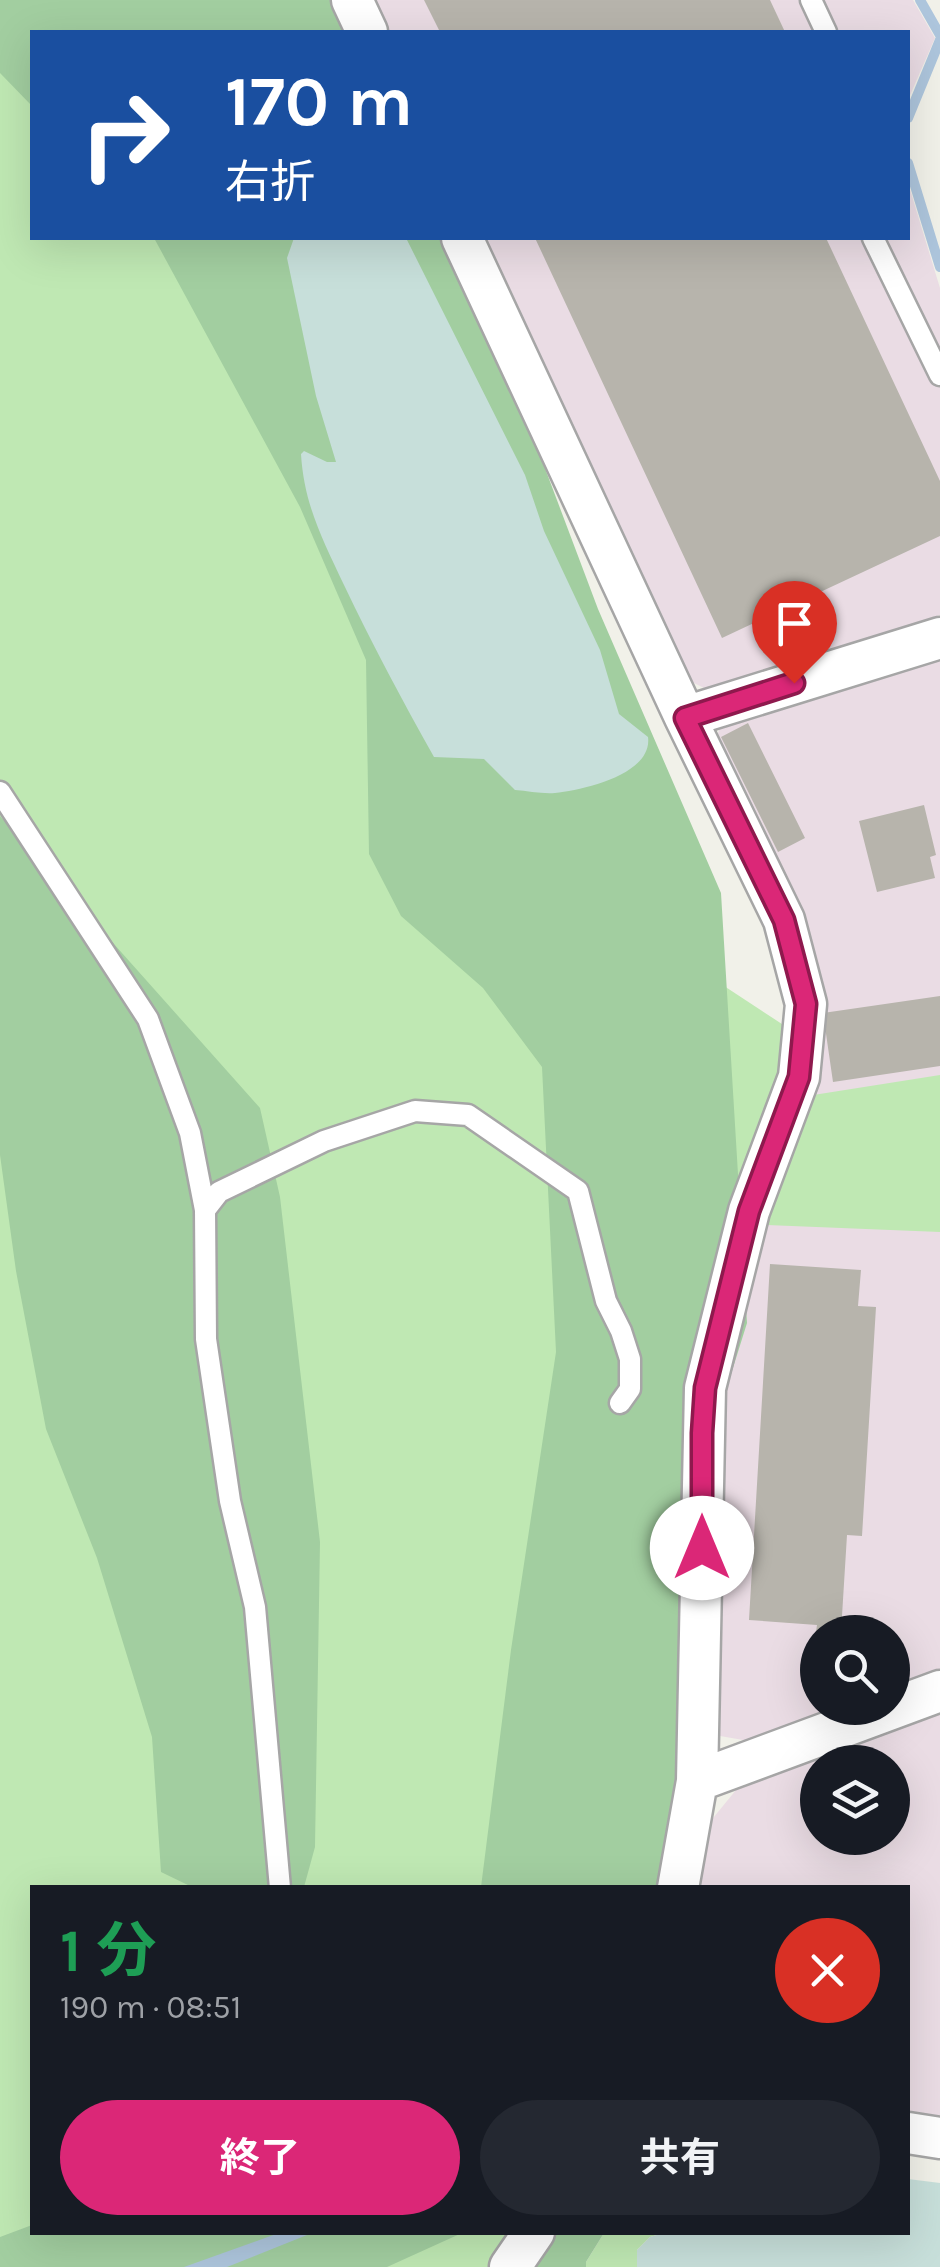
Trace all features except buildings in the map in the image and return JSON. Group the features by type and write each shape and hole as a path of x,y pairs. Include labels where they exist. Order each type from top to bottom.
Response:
{"street":[{"path":"352,0 366,30"},
{"path":"463,240 685,718 784,920 806,1004 799,1077 749,1211 705,1388 697,1781 679,1885"},
{"path":"685,718 940,638"},
{"path":"697,1781 940,1691"},
{"path":"910,2133 940,2138"},
{"path":"510,2267 532,2235"}],"lane":[{"path":"811,0 825,30"},
{"path":"874,240 940,376"},
{"path":"0,792 148,1019 190,1134 206,1210 206,1339 230,1502 256,1607 280,1885"},
{"path":"206,1210 219,1192 324,1141 416,1111 468,1115 578,1191 606,1301 630,1359 630,1388 620,1403"}],"shaded area":[{"path":"368,0 913,0 935,38 910,95 910,30 382,30"},
{"path":"910,190 940,288 940,615 706,689 684,678 479,240 910,240"},
{"path":"293,240 407,240 525,475 544,531 600,650 619,714 648,737 647,750 628,770 598,784 540,793 515,790 484,759 434,757 355,607 310,506 301,454 304,451 336,462 316,396 287,258"},
{"path":"940,659 940,1669 910,1680 910,1615 800,1615 800,1722 749,1741 720,1736 716,1388 818,1051 714,746 720,727"},
{"path":"940,1714 940,2128 910,2123 910,1885 695,1885 709,1823 736,1790 800,1766 800,1855 910,1855 910,1745 857,1745"},
{"path":"910,2179 940,2183 940,2267 637,2267 637,2250 650,2237 910,2235"},
{"path":"273,2235 307,2235 227,2267 184,2267"}],"green space":[{"path":"0,0 30,30 30,240 224,240 718,982 788,1028 782,1079 747,1167 689,1754 658,1885 30,1885 30,2235 521,2235 497,2267 0,2267"},
{"path":"0,0 340,0 354,30 30,30 30,104 0,73"},
{"path":"155,240 453,240 485,309 598,609 721,893 747,1323 682,1531 682,1702 667,1885 481,1885 511,1650 556,1352 542,1067 483,988 401,916 369,854 366,660 300,507"},
{"path":"0,816 260,1108 280,1197 320,1542 315,1847 305,1885 188,1885 161,1872 152,1737 97,1558 46,1429 16,1271 0,1155"},
{"path":"940,1075 940,1232 767,1225 807,1096"},
{"path":"30,2226 30,2235 458,2235 387,2267 0,2267 0,2237"},
{"path":"545,2235 603,2235 586,2267 523,2267"},
{"path":"603,2235 656,2235 637,2250 637,2267 586,2267"}],"waterway":[{"path":"920,0 940,35"},
{"path":"910,113 940,40"},
{"path":"910,170 940,267"}],"route":[{"path":"702,1548 705,1388 749,1211 799,1077 806,1004 784,920 685,718 794,683"}]}
